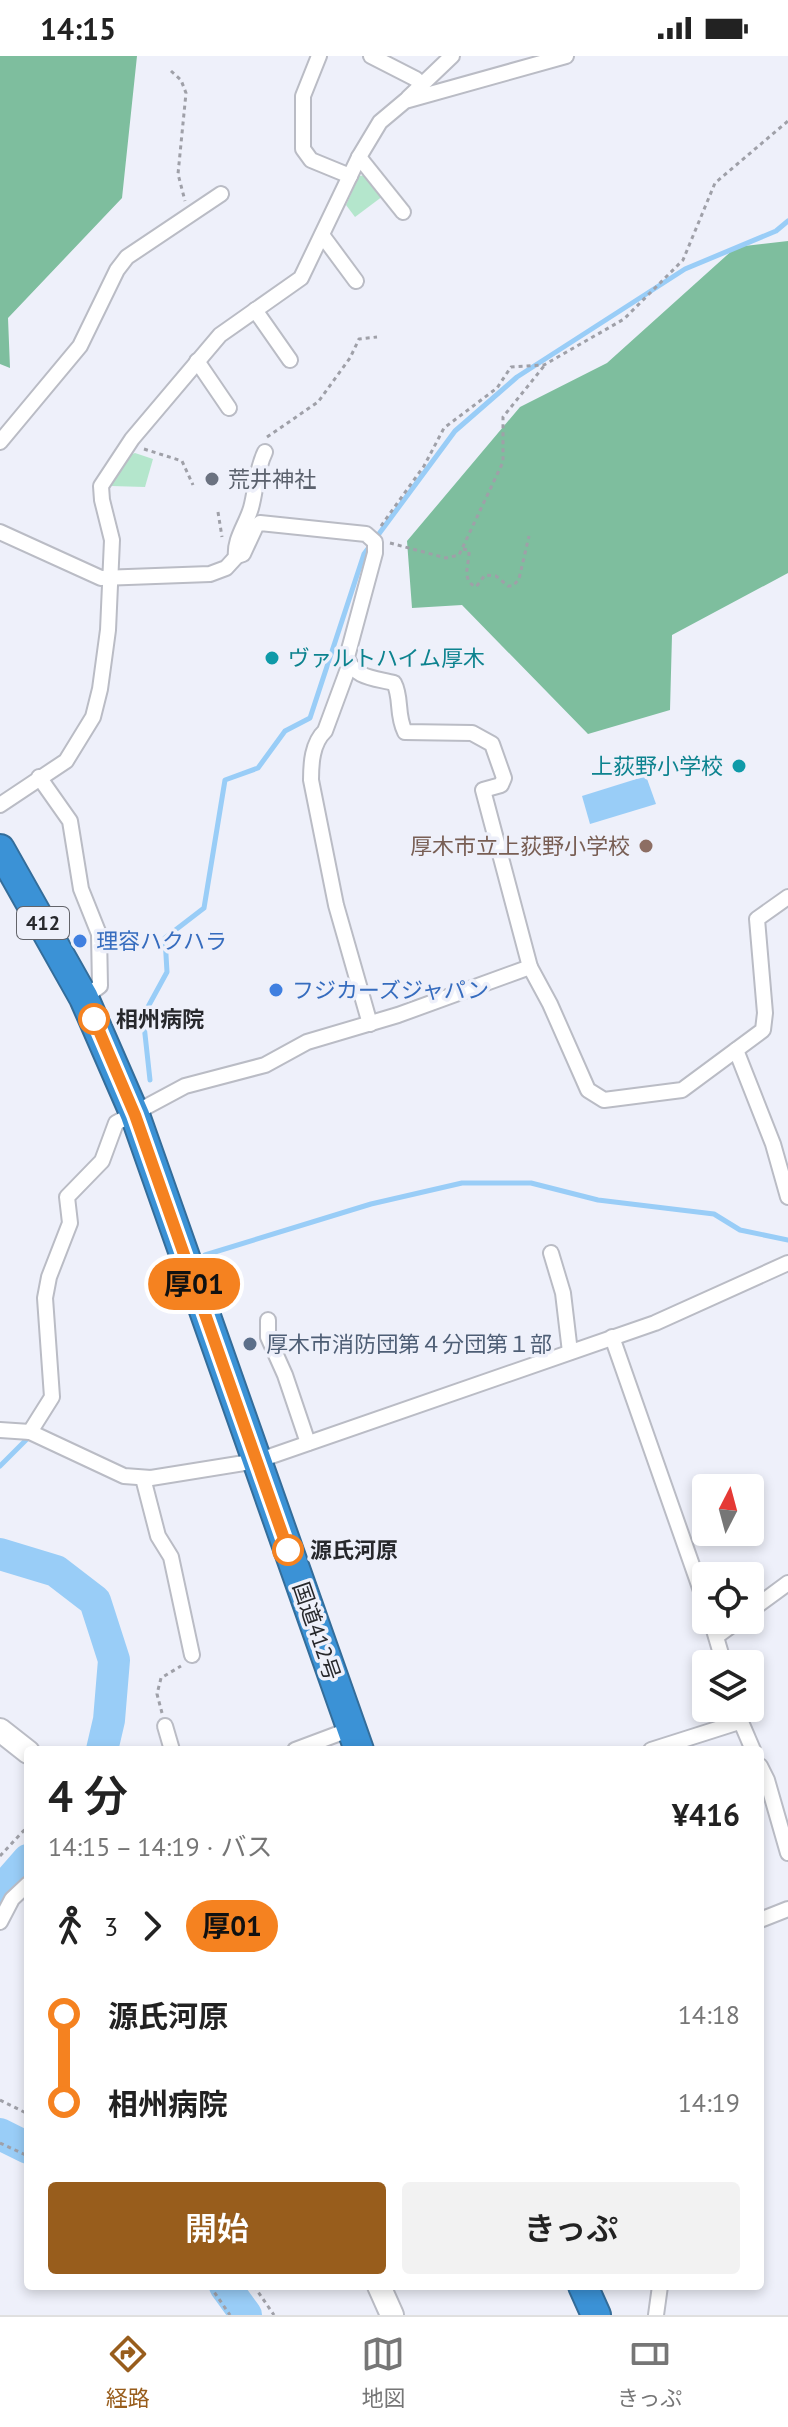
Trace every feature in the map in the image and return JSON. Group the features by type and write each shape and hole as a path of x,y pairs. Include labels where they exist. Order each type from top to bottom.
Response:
{"highway":[{"name":"国道412号","path":"0,849 14,883 84,998 135,1115 355,1739"},
{"path":"585,2290 596,2315"}],"street":[{"path":"319,56 303,96 303,149 311,160 350,176"},
{"path":"371,56 416,79 422,87"},
{"path":"0,805 66,761 93,717 108,630 112,540 101,486 132,439 220,335 301,278 359,157 380,122 422,87 452,56"},
{"path":"405,101 566,56"},
{"path":"359,157 403,212"},
{"path":"0,442 80,346 117,270 127,257 221,194"},
{"path":"322,235 356,281"},
{"path":"255,310 290,360"},
{"path":"197,361 229,408"},
{"path":"236,557 238,539 252,507 253,491 265,452"},
{"path":"0,532 101,578 210,574 226,568 243,554 260,523 366,534 373,540 375,553 347,657 349,666 355,673 394,683 398,720 405,732 472,733 492,744 504,778 501,785 483,790 530,967 588,1090 604,1100 682,1090 763,1030 757,919 788,897"},
{"path":"349,666 311,761 311,780 336,905 370,1024"},
{"path":"39,777 70,821 81,889 99,934 100,986 84,998"},
{"path":"30,1432 52,1397 45,1298 49,1277 70,1223 67,1197 102,1161 116,1123 185,1086 265,1065 307,1042 370,1024 530,967"},
{"path":"736,1050 773,1144 788,1197"},
{"path":"551,1253 563,1293 570,1352"},
{"path":"0,1430 30,1432 124,1476 143,1478 257,1461 655,1323 788,1263"},
{"path":"268,1320 268,1337 285,1375 308,1443"},
{"path":"612,1337 692,1565"},
{"path":"143,1478 158,1536 171,1557 192,1655"},
{"path":"764,1601 788,1583"},
{"path":"720,1634 717,1636 720,1650"},
{"path":"661,1746 720,1722"},
{"path":"740,1722 751,1746"},
{"path":"165,1726 171,1746"},
{"path":"0,1730 24,1749"},
{"path":"317,1746 355,1739"},
{"path":"764,1776 783,1821 788,1853"},
{"path":"0,1922 12,1899 24,1888"},
{"path":"764,1918 788,1909"},
{"path":"381,2290 392,2315"},
{"path":"656,2315 659,2290"}],"path":[{"path":"171,71 181,80 186,93 178,174 189,216"},
{"path":"544,365 511,367 497,388 444,428 424,466 373,540 446,558 459,555 503,462 503,417 544,365 624,319 683,260 715,183 788,121"},
{"path":"265,452 265,438 318,402 350,358 359,339 377,337"},
{"path":"132,439 146,451 182,461 193,485"},
{"path":"218,512 221,533"},
{"path":"463,549 469,550 466,576 469,583 476,587 485,575 496,576 508,586 513,586 519,579 529,536"},
{"path":"165,1726 157,1694 161,1678 185,1664 192,1655"},
{"path":"0,1856 24,1830"},
{"path":"0,2100 24,2112"},
{"path":"0,2143 24,2154"},
{"path":"213,2290 230,2315"},
{"path":"257,2290 274,2315"}],"green space":[{"path":"0,56 137,56 122,198 8,318 10,368 0,364"},
{"path":"367,175 383,196 355,217 346,205 359,176"},
{"path":"788,241 788,573 672,635 670,710 588,734 462,605 412,608 407,541 520,407 607,363 736,247"},
{"path":"135,453 153,459 145,487 111,486 127,456"}],"water":[{"path":"646,776 656,804 590,824 582,796"}],"waterway":[{"path":"150,1080 143,1016 167,972 165,938 204,908 225,780 258,768 285,731 310,718 364,554 455,431 517,377 685,269 776,231 788,221"},
{"path":"205,1255 371,1204 462,1183 531,1183 598,1200 714,1214 740,1230 788,1240"},
{"path":"0,1466 27,1439"},
{"path":"0,1554 56,1571 95,1601 114,1660 109,1720 103,1746"},
{"path":"0,1892 24,1865"},
{"path":"0,2134 24,2146"},
{"path":"228,2290 246,2315"}],"bus line":[{"name":"厚01","path":"94,1019 135,1115 288,1550"}],"place":[{"name":"荒井神社","path":"212,479"},
{"name":"ヴァルトハイム厚木","path":"272,658"},
{"name":"上荻野小学校","path":"739,766"},
{"name":"厚木市立上荻野小学校","path":"646,846"},
{"name":"理容ハクハラ","path":"80,941"},
{"name":"フジカーズジャパン","path":"276,990"},
{"name":"相州病院","path":"94,1019"},
{"name":"厚木市消防団第４分団第１部","path":"250,1344"},
{"name":"源氏河原","path":"288,1550"}]}
